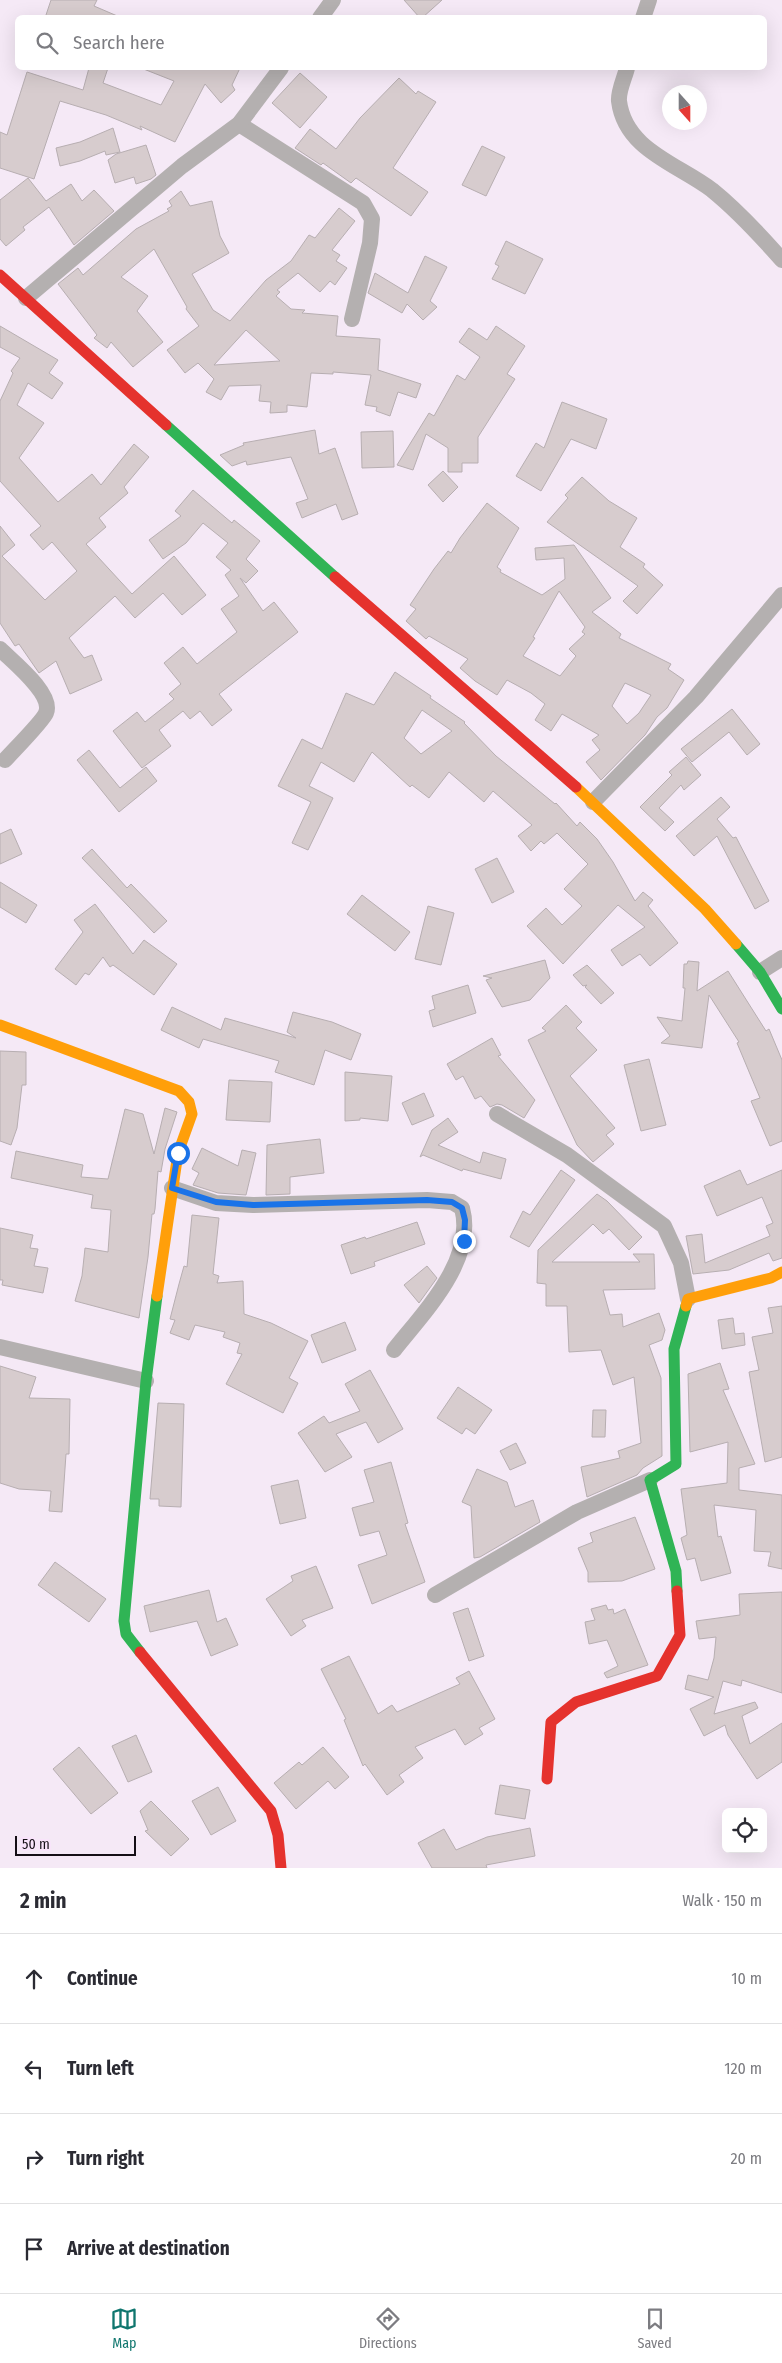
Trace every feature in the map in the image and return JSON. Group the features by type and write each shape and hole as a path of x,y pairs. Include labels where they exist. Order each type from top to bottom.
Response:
{"street":[{"path":"322,15 333,0"},
{"path":"644,15 649,0"},
{"path":"26,298 182,166 239,124 280,70"},
{"path":"626,70 618,99 624,119 644,147 666,163 710,189 744,218 782,260"},
{"path":"239,124 363,203 372,219 370,243 352,319"},
{"path":"0,275 317,562 593,802 705,909 760,972 782,1009"},
{"path":"593,802 696,697 782,596"},
{"path":"0,649 42,691 46,702 46,712 5,760"},
{"path":"760,972 782,958"},
{"path":"0,1025 179,1091 189,1102 192,1114 178,1153 146,1381 124,1621 126,1634 271,1811 278,1835 281,1868"},
{"path":"435,1596 577,1512 650,1480 676,1464 674,1349 688,1299 681,1263 664,1226 567,1155 497,1114"},
{"path":"172,1188 216,1202 253,1205 427,1200 452,1202 462,1208 465,1220 464,1241 446,1284 394,1350"},
{"path":"688,1299 771,1278 782,1272"},
{"path":"0,1347 146,1381"},
{"path":"547,1779 551,1722 576,1702 657,1676 680,1635 676,1571 650,1480"}],"building":[{"path":"51,0 97,0 94,6 115,15 46,15"},
{"path":"404,0 442,0 425,15 417,15"},
{"path":"88,70 107,70 103,83 161,105 174,81 146,70 239,70 232,85 235,90 221,103 205,84 175,142 140,126 142,130 106,115 60,101 34,179 0,168 0,132 7,135 27,72 83,90"},
{"path":"300,73 327,97 300,128 272,103"},
{"path":"399,78 416,94 418,91 436,102 393,168 428,192 411,216 356,178 351,183 323,163 321,165 295,148 310,129 336,149 360,118"},
{"path":"113,128 120,152 106,155 105,151 80,161 60,166 56,148 80,142"},
{"path":"146,145 156,175 151,179 136,184 134,177 115,183 108,160 116,154"},
{"path":"482,146 505,157 486,196 462,185"},
{"path":"28,178 46,201 71,184 82,201 94,190 114,211 74,245 49,207 23,227 25,230 6,246 0,239 0,200"},
{"path":"181,191 190,206 212,201 220,236 229,253 192,274 213,310 230,321 266,280 291,261 309,235 315,238 339,208 355,221 332,250 340,255 336,261 347,268 335,285 330,281 320,292 298,273 277,290 280,292 276,296 291,309 305,310 302,313 338,316 336,336 380,339 378,370 421,384 416,398 398,392 390,416 376,411 377,407 365,405 371,375 333,372 333,374 311,373 307,407 287,405 287,412 270,413 271,402 259,401 261,385 229,386 221,400 206,392 214,379 198,363 185,373 167,350 199,326 186,309 187,307 154,249 121,277 148,296 137,311 163,342 133,367 111,342 107,348 94,338 97,335 58,284 78,268 83,275 136,229 169,211 167,209 172,206 169,201","holes":["246,330 280,361 214,365"]},
{"path":"506,241 543,259 525,294 492,279 499,266 495,264"},
{"path":"425,256 447,267 430,301 437,307 423,320 407,304 402,313 368,293 375,273 408,293"},
{"path":"0,326 58,360 49,373 63,383 52,399 28,383 17,405 44,423 19,458 58,502 92,474 101,485 134,444 149,457 124,487 128,493 99,518 106,527 86,544 132,594 174,556 206,595 182,615 163,593 135,618 115,596 69,638 84,658 92,655 102,680 70,694 56,661 39,673 19,644 15,646 0,623 0,526 15,545 2,556 45,600 77,571 52,542 43,550 30,535 41,526 0,481 0,401 13,373 11,371 20,358 0,347"},
{"path":"496,326 525,346 507,374 515,379 478,437 478,463 462,463 462,472 448,472 448,448 426,434 413,470 397,465 429,413 434,416 457,375 465,380 480,357 459,342 469,328 487,340"},
{"path":"562,402 607,419 596,449 571,439 541,491 516,476 536,443 544,448"},
{"path":"315,430 319,454 335,448 358,514 342,520 336,504 302,518 296,503 308,499 291,457 247,465 246,461 232,466 220,455 244,445 243,443"},
{"path":"393,431 394,467 362,468 361,432"},
{"path":"443,471 458,487 443,502 428,485"},
{"path":"582,477 609,501 637,518 620,547 645,564 643,567 663,585 637,614 623,601 638,586 547,522 568,498 565,495"},
{"path":"193,490 232,523 234,520 260,541 246,559 258,571 246,583 240,578 263,611 274,602 298,632 219,694 232,710 212,726 200,711 190,719 183,711 159,730 171,746 142,768 113,731 137,712 145,722 174,699 169,694 181,684 164,663 183,647 197,664 237,632 221,609 239,596 225,575 231,570 216,557 228,543 203,523 186,543 163,559 149,540 181,516 175,511"},
{"path":"487,503 519,528 497,567 501,570 500,572 542,595 565,579 564,558 536,560 535,548 574,545 611,598 592,612 621,634 619,638 671,664 668,669 684,680 667,708 657,717 645,735 601,780 586,762 600,750 592,740 599,735 562,714 551,731 535,720 545,704 531,693 507,680 497,695 475,681 460,668 468,659 429,636 426,639 406,621 416,609 410,605 434,569 448,551 451,553","holes":["559,591 585,627 582,632 585,634 569,649 576,656 560,676 523,656 535,638 533,637","625,683 651,695 639,713 627,724 612,706"]},
{"path":"395,672 465,722 496,756 556,803 577,826 580,822 597,839 613,862 635,901 643,892 653,900 648,906 678,943 650,966 640,954 622,966 611,950 645,927 618,905 563,964 527,926 546,908 562,925 582,906 564,889 588,864 557,833 544,844 541,841 531,851 518,836 532,825 493,791 484,802 449,772 429,798 412,785 410,787 372,752 354,782 321,762 309,786 333,798 308,850 292,843 311,802 278,786 302,739 322,749 346,693 374,705","holes":["422,710 452,731 421,754 404,738"]},
{"path":"732,709 760,744 747,755 729,732 692,762 681,749"},
{"path":"89,750 120,788 146,767 157,781 119,812 77,760"},
{"path":"686,757 701,775 684,790 681,785 659,808 674,822 665,831 640,807 672,775 669,772"},
{"path":"721,797 730,807 717,819 733,838 736,837 769,901 755,909 717,836 694,856 676,836"},
{"path":"11,829 22,854 0,864 0,834"},
{"path":"92,849 127,888 131,884 167,921 154,933 82,858"},
{"path":"497,858 514,892 492,903 475,869"},
{"path":"0,882 37,905 26,923 0,907"},
{"path":"362,895 410,932 395,951 347,914"},
{"path":"95,904 133,954 144,940 177,964 154,995 113,965 110,967 103,957 89,975 85,973 76,985 55,969 83,932 74,920"},
{"path":"428,906 454,913 441,965 415,959"},
{"path":"545,960 550,978 530,1000 502,1007 486,980 492,978 483,976"},
{"path":"688,961 699,962 697,991 728,971 766,1031 769,1029 782,1060 782,1141 770,1146 751,1101 760,1098 737,1043 739,1042 709,995 702,1048 661,1043 670,1036 657,1017 682,1021 685,988 683,988 684,964 687,964"},
{"path":"587,965 614,993 601,1004 585,987 587,985 583,986 573,975"},
{"path":"468,985 476,1013 433,1027 429,1011 435,1009 432,996"},
{"path":"566,1005 582,1022 576,1028 597,1050 570,1076 615,1128 606,1135 614,1144 593,1162 577,1145 528,1040 546,1031 542,1028"},
{"path":"172,1007 221,1030 225,1018 296,1038 287,1032 293,1012 332,1022 361,1034 351,1060 325,1050 314,1085 275,1072 279,1061 203,1039 199,1048 161,1030"},
{"path":"492,1038 501,1055 498,1056 535,1100 524,1118 502,1105 497,1104 490,1107 481,1096 475,1099 463,1076 456,1080 447,1064"},
{"path":"0,1051 26,1052 26,1085 22,1085 17,1128 11,1145 0,1141"},
{"path":"649,1059 666,1125 641,1131 624,1065"},
{"path":"345,1072 392,1076 388,1121 360,1118 360,1120 345,1121"},
{"path":"229,1080 272,1082 270,1122 226,1120"},
{"path":"424,1093 434,1116 412,1125 402,1103"},
{"path":"165,1108 177,1112 165,1149 161,1172 158,1171 155,1209 154,1214 152,1214 139,1318 75,1301 82,1276 85,1248 108,1252 111,1210 91,1208 93,1195 11,1178 16,1151 83,1165 81,1177 108,1179 125,1109 143,1114 154,1154"},
{"path":"448,1118 458,1132 438,1145 480,1163 483,1152 506,1159 501,1179 463,1169 462,1171 423,1155 420,1157 432,1130"},
{"path":"320,1139 324,1173 290,1177 290,1194 266,1195 267,1145"},
{"path":"202,1148 238,1166 242,1150 256,1153 246,1195 218,1193 193,1185 199,1173 192,1169"},
{"path":"561,1170 575,1180 529,1247 510,1237 523,1211 530,1215"},
{"path":"740,1170 747,1185 782,1170 782,1258 773,1261 769,1253 729,1270 693,1274 686,1236 702,1234 705,1263 770,1236 766,1226 773,1223 762,1197 717,1216 704,1186"},
{"path":"597,1194 607,1201 642,1237 629,1250 609,1229 603,1234 593,1224 552,1262 640,1262 633,1254 654,1254 655,1289 603,1290 610,1315 622,1314 623,1327 659,1313 665,1330 662,1340 649,1345 661,1378 662,1456 643,1468 637,1475 587,1497 581,1467 620,1458 618,1451 641,1443 634,1377 613,1385 601,1350 569,1352 567,1306 546,1306 546,1284 537,1283 538,1250"},
{"path":"192,1215 219,1218 213,1274 219,1276 217,1283 243,1281 244,1314 271,1323 308,1341 289,1378 298,1383 283,1413 226,1384 242,1354 237,1353 240,1343 223,1337 225,1332 195,1325 189,1340 170,1333 175,1320 170,1319 179,1284 184,1266 187,1267"},
{"path":"417,1222 425,1244 374,1262 375,1266 351,1274 341,1245"},
{"path":"0,1228 33,1235 30,1248 38,1249 34,1266 48,1268 43,1293 2,1285 3,1280 0,1280"},
{"path":"427,1266 437,1278 419,1303 404,1285"},
{"path":"782,1306 782,1457 765,1462 749,1372 759,1370 752,1337 773,1333 768,1308"},
{"path":"733,1318 735,1334 744,1333 745,1345 722,1349 718,1320"},
{"path":"345,1322 356,1350 322,1363 311,1335"},
{"path":"720,1363 729,1389 723,1390 755,1464 739,1468 739,1490 782,1495 782,1569 768,1566 771,1552 754,1551 756,1510 714,1505 718,1537 721,1536 731,1573 701,1581 695,1558 687,1560 681,1538 687,1535 681,1489 727,1483 728,1442 690,1452 688,1374"},
{"path":"0,1366 36,1377 29,1398 70,1399 69,1454 66,1454 62,1512 49,1511 51,1491 19,1489 0,1483"},
{"path":"370,1370 403,1429 378,1443 366,1422 336,1434 352,1457 325,1472 298,1433 324,1416 329,1423 360,1411 345,1384"},
{"path":"458,1387 492,1410 475,1434 466,1428 462,1434 437,1418"},
{"path":"158,1403 184,1404 181,1507 159,1506 159,1499 150,1499"},
{"path":"593,1410 606,1410 605,1437 592,1437"},
{"path":"516,1443 526,1463 510,1470 500,1451"},
{"path":"391,1462 408,1523 405,1524 425,1582 372,1604 358,1565 387,1555 379,1531 360,1536 352,1508 374,1502 364,1470"},
{"path":"477,1469 507,1482 515,1507 533,1500 540,1522 480,1557 474,1558 471,1506 462,1502"},
{"path":"298,1480 306,1518 280,1524 271,1486"},
{"path":"635,1517 655,1569 622,1581 588,1582 588,1572 578,1548 593,1542 590,1533"},
{"path":"55,1562 106,1599 89,1622 38,1585"},
{"path":"316,1566 333,1608 302,1620 306,1626 291,1636 266,1599 293,1581 291,1576"},
{"path":"209,1590 217,1622 226,1618 238,1645 211,1656 197,1621 150,1632 144,1606"},
{"path":"782,1592 782,1693 742,1680 741,1686 723,1681 714,1714 755,1702 758,1708 742,1716 750,1744 782,1723 782,1762 757,1779 728,1735 725,1725 704,1736 690,1709 714,1697 685,1689 688,1675 708,1680 714,1658 716,1637 699,1639 696,1621 740,1615 739,1594"},
{"path":"606,1605 608,1610 613,1609 614,1614 625,1609 648,1665 607,1678 604,1673 618,1666 607,1640 589,1644 585,1622 595,1620 591,1609"},
{"path":"468,1608 484,1656 469,1661 453,1613"},
{"path":"349,1656 378,1714 392,1705 397,1712 460,1684 456,1678 469,1671 495,1719 479,1728 483,1734 465,1745 455,1729 415,1747 423,1758 399,1775 404,1782 387,1795 365,1764 363,1766 344,1720 346,1719 321,1669"},
{"path":"136,1735 152,1772 128,1782 112,1746"},
{"path":"79,1747 118,1793 91,1814 53,1769"},
{"path":"323,1747 349,1777 335,1789 328,1781 296,1809 274,1783 299,1762 302,1765"},
{"path":"500,1785 530,1790 525,1819 495,1814"},
{"path":"218,1787 236,1821 211,1835 192,1801"},
{"path":"151,1801 189,1839 171,1856 145,1831 148,1830 140,1811"},
{"path":"530,1828 535,1856 486,1865 487,1868 432,1868 418,1843 444,1829 456,1850 487,1837"}],"traffic: fast":[{"path":"166,425 335,577"},
{"path":"736,944 760,972 782,1009"},
{"path":"140,1652 126,1634 124,1621 146,1381 157,1296"},
{"path":"677,1591 676,1571 650,1480 676,1464 674,1349 686,1306"}],"traffic: slow":[{"path":"576,787 705,909 736,944"},
{"path":"0,1025 179,1091 189,1102 192,1114 178,1153 157,1296"},
{"path":"686,1306 688,1299 771,1278 782,1272"}],"traffic: jam":[{"path":"0,275 166,425"},
{"path":"335,577 576,787"},
{"path":"547,1779 551,1722 576,1702 657,1676 680,1635 677,1591"},
{"path":"140,1652 271,1811 278,1835 281,1868"}],"route":[{"path":"178,1153 172,1188 216,1202 253,1205 427,1200 452,1202 462,1208 465,1220 464,1241"}]}
